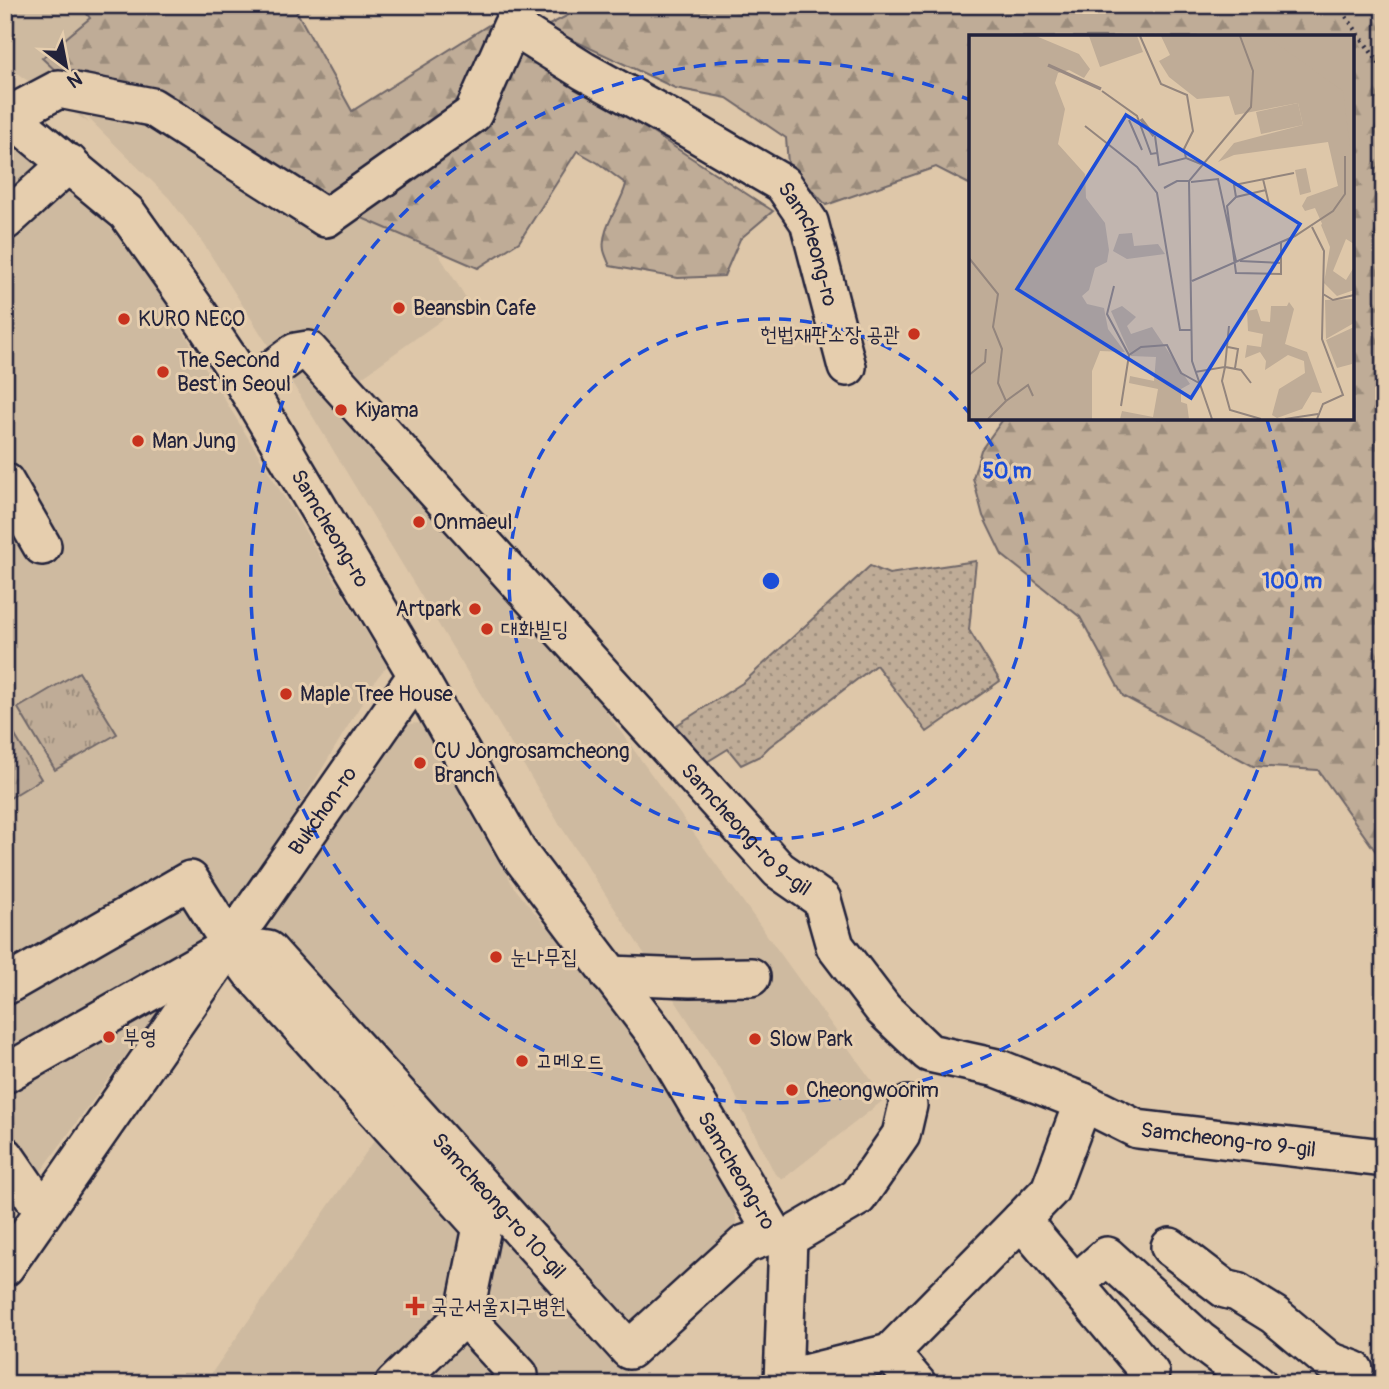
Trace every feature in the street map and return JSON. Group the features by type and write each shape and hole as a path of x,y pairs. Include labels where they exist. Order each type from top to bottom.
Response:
{"street":[{"name":"Samcheong-ro","path":"783,1381 781,1236 658,1037 517,851 417,675 247,388 197,310 127,213 8,114 59,89 152,107 326,218 473,114 507,16 584,71 689,128 783,184 808,222 847,367"},
{"path":"5,220 69,163"},
{"name":"Samcheong-ro 9-gil","path":"247,388 296,352 308,350 779,870 822,900 835,946 883,1009 929,1053 997,1068 1083,1102 1137,1129 1384,1158"},
{"path":"5,482 42,546"},
{"name":"Bukchon-ro","path":"5,1267 417,675"},
{"path":"5,986 190,880 251,972 482,1227 464,1316 394,1384"},
{"name":"Bukchon-ro","path":"5,1074 231,945"},
{"name":"Samcheong-ro 10-gil","path":"231,945 268,950 629,1350 745,1244 781,1236"},
{"path":"610,975 751,977"},
{"path":"783,1381 890,1353 1050,1190 1083,1102"},
{"path":"781,1236 858,1196 901,1135 908,1105"},
{"path":"5,1156 43,1211"},
{"path":"1021,1220 1150,1373"},
{"path":"1170,1247 1225,1289 1237,1292 1274,1315 1329,1361 1354,1370"},
{"path":"1075,1284 1107,1256 1199,1339 1258,1384"},
{"path":"464,1316 519,1375 509,1384"},
{"path":"890,1353 917,1384"}],"path":[{"path":"1338,5 1384,70"}],"shaded area":[{"path":"5,5 96,5 434,247 468,301 359,379 518,589 885,1099 783,1179 775,1174 729,1083 558,822 301,397 203,243 169,198 70,100 89,123 5,65"},
{"path":"5,134 84,198 123,242 169,308 387,666 377,678 264,865 5,1221"},
{"path":"431,723 513,886 544,924 606,987 734,1183 737,1238 626,1332 332,1010 258,920 391,724"},
{"name":"국군서울지구병원","path":"381,1131 479,1205 643,1384 204,1384"}],"green space":[{"path":"80,5 293,5 352,111 495,21 579,85 773,211 740,239 724,276 678,278 610,266 604,250 605,233 626,184 577,151 519,242 478,268 332,205 58,73 42,58 90,18"},
{"path":"588,5 1384,5 1384,863 1318,770 1253,766 1123,696 1080,617 1002,555 983,516 973,478 981,450 1003,420 1354,420 1354,35 969,35 969,184 936,167 826,205 788,164 786,138 727,98 675,88 545,27"},
{"path":"976,561 969,630 1000,681 927,732 876,665 760,756 741,765 728,749 697,768 666,732 744,682 870,566 889,574"},
{"path":"79,672 117,734 55,770 18,708"},
{"path":"5,719 41,779 5,801"}],"place":[{"name":"Beansbin Cafe","path":"399,308"},
{"name":"KURO NECO","path":"124,319"},
{"name":"헌법재판소장 공관","path":"914,334"},
{"name":"The Second Best in Seoul","path":"163,372"},
{"name":"Kiyama","path":"341,410"},
{"name":"Man Jung","path":"138,441"},
{"name":"Onmaeul","path":"419,522"},
{"name":"Artpark","path":"475,609"},
{"name":"대화빌딩","path":"487,629"},
{"name":"Maple Tree House","path":"286,694"},
{"name":"CU Jongrosamcheong Branch","path":"420,763"},
{"name":"눈나무집","path":"496,957"},
{"name":"부영","path":"109,1037"},
{"name":"Slow Park","path":"755,1039"},
{"name":"고메오드","path":"522,1061"},
{"name":"Cheongwoorim","path":"792,1090"},
{"name":"국군서울지구병원","path":"415,1306"}]}
